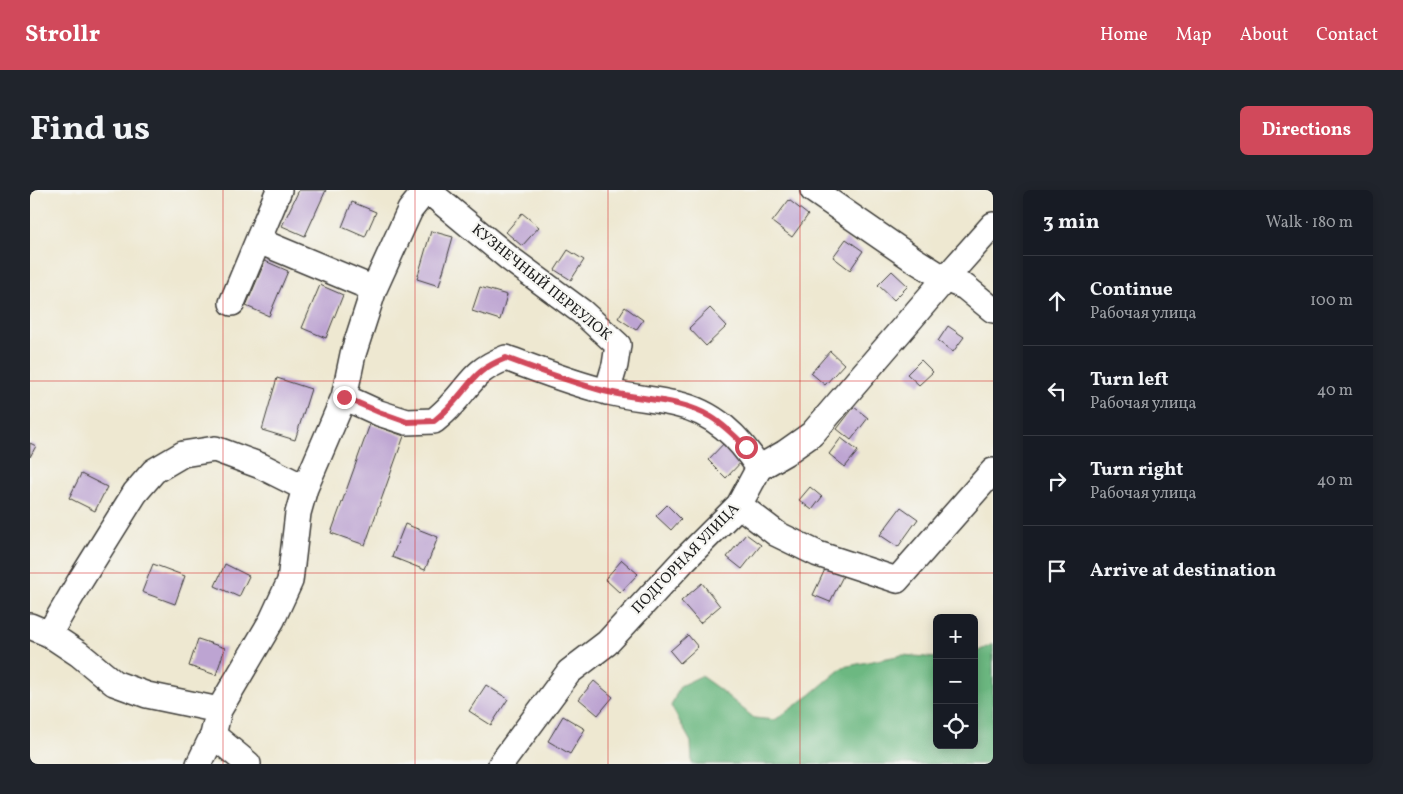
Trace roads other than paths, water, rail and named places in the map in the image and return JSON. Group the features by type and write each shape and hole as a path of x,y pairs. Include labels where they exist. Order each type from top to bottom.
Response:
{"street":[{"path":"232,303 279,190"},
{"path":"198,764 213,735 219,710 272,620 290,581 298,513 305,488 344,397 353,354 374,289 410,210 426,190"},
{"name":"КУЗНЕЧНЫЙ ПЕРЕУЛОК","path":"426,190 509,258 582,312 618,345 615,365 607,392"},
{"path":"813,190 913,259 945,278 965,287 993,310"},
{"path":"344,397 407,422 434,421 452,405 474,376 490,364 506,358 576,384 607,392 679,404 710,417 730,431 746,447 759,468 784,454 812,434 945,278 993,225"},
{"path":"259,241 374,289"},
{"path":"219,710 147,695 114,683 79,654 40,630 80,581 135,493 154,472 183,454 215,449 261,466 305,488"},
{"name":"ПОДГОРНАЯ УЛИЦА","path":"501,764 569,672 607,643 684,560 739,505 759,468"},
{"path":"739,505 778,534 818,554 897,580 993,471"},
{"path":"213,735 248,764"}]}
